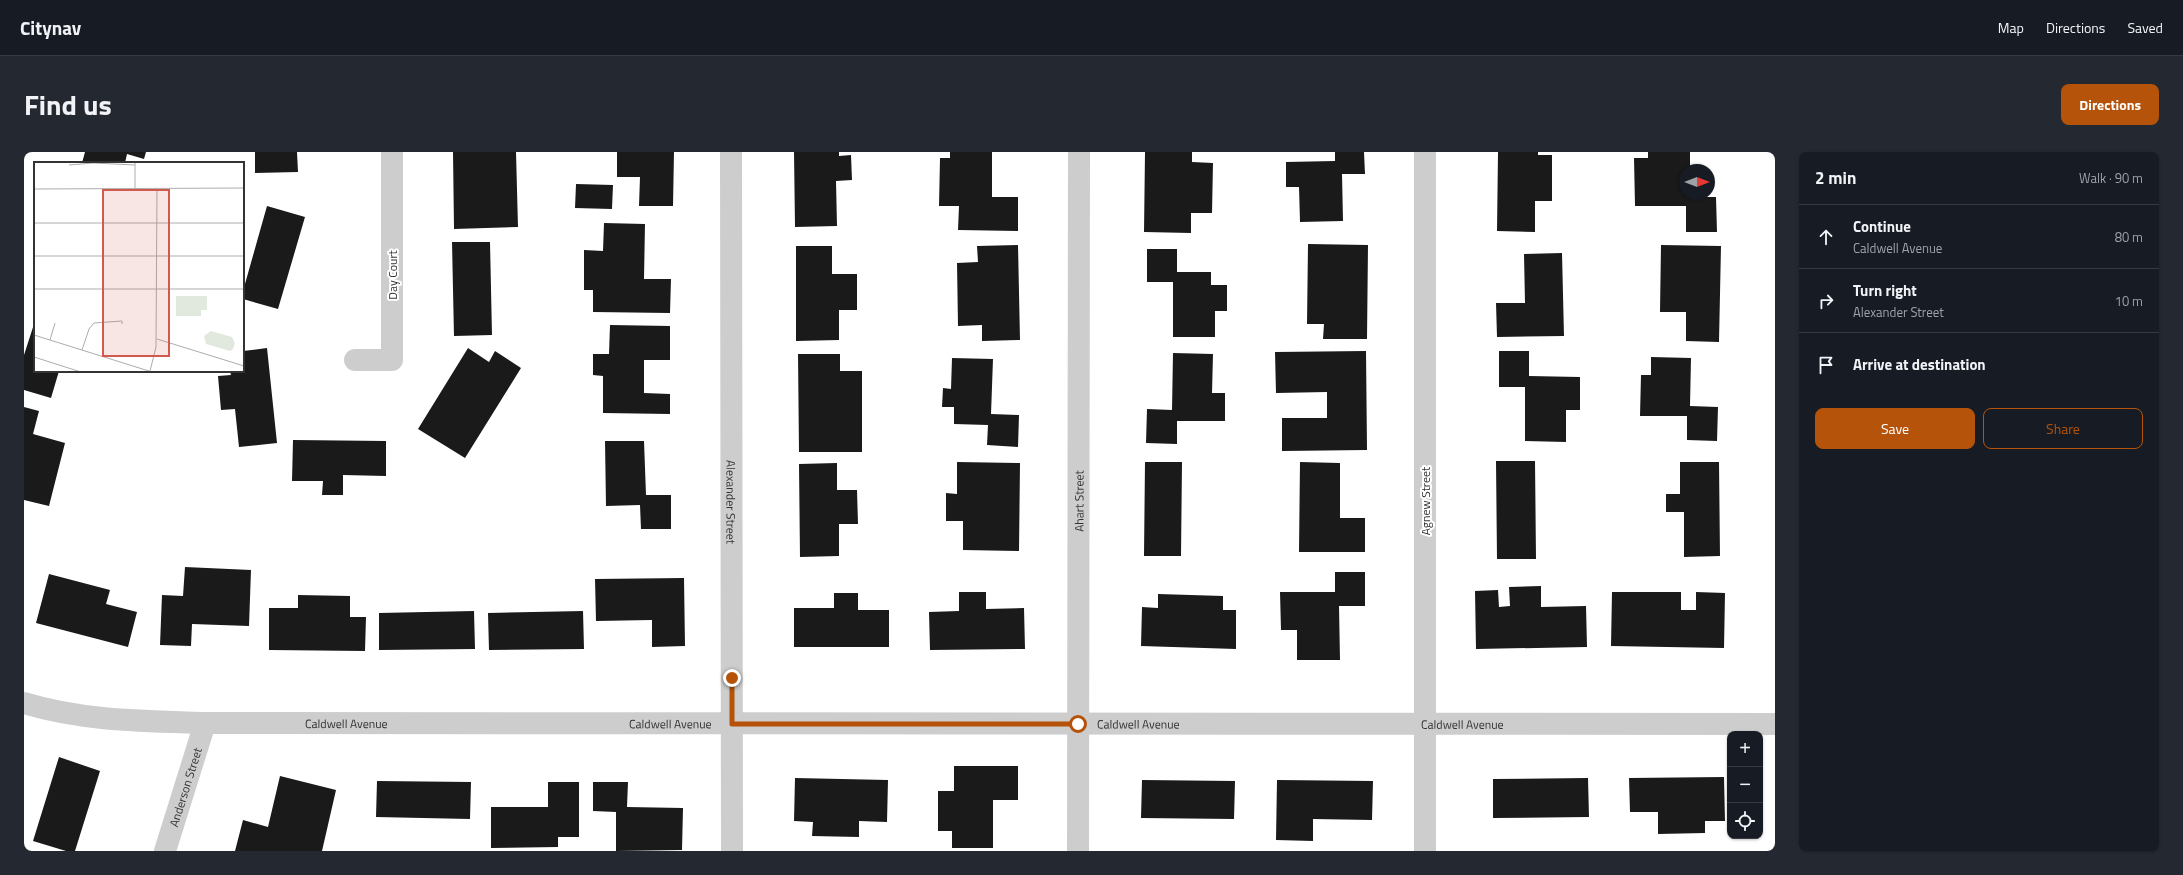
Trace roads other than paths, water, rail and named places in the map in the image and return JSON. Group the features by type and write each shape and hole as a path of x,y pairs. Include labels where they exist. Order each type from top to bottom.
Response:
{"street":[{"name":"Day Court","path":"355,360 392,360 392,152"},
{"name":"Alexander Street","path":"731,152 732,851"},
{"name":"Ahart Street","path":"1078,851 1079,152"},
{"name":"Agnew Street","path":"1424,152 1426,851"},
{"name":"Caldwell Avenue","path":"24,704 43,709 118,721 205,724 1775,724"},
{"name":"Anderson Street","path":"165,851 205,724"}]}
